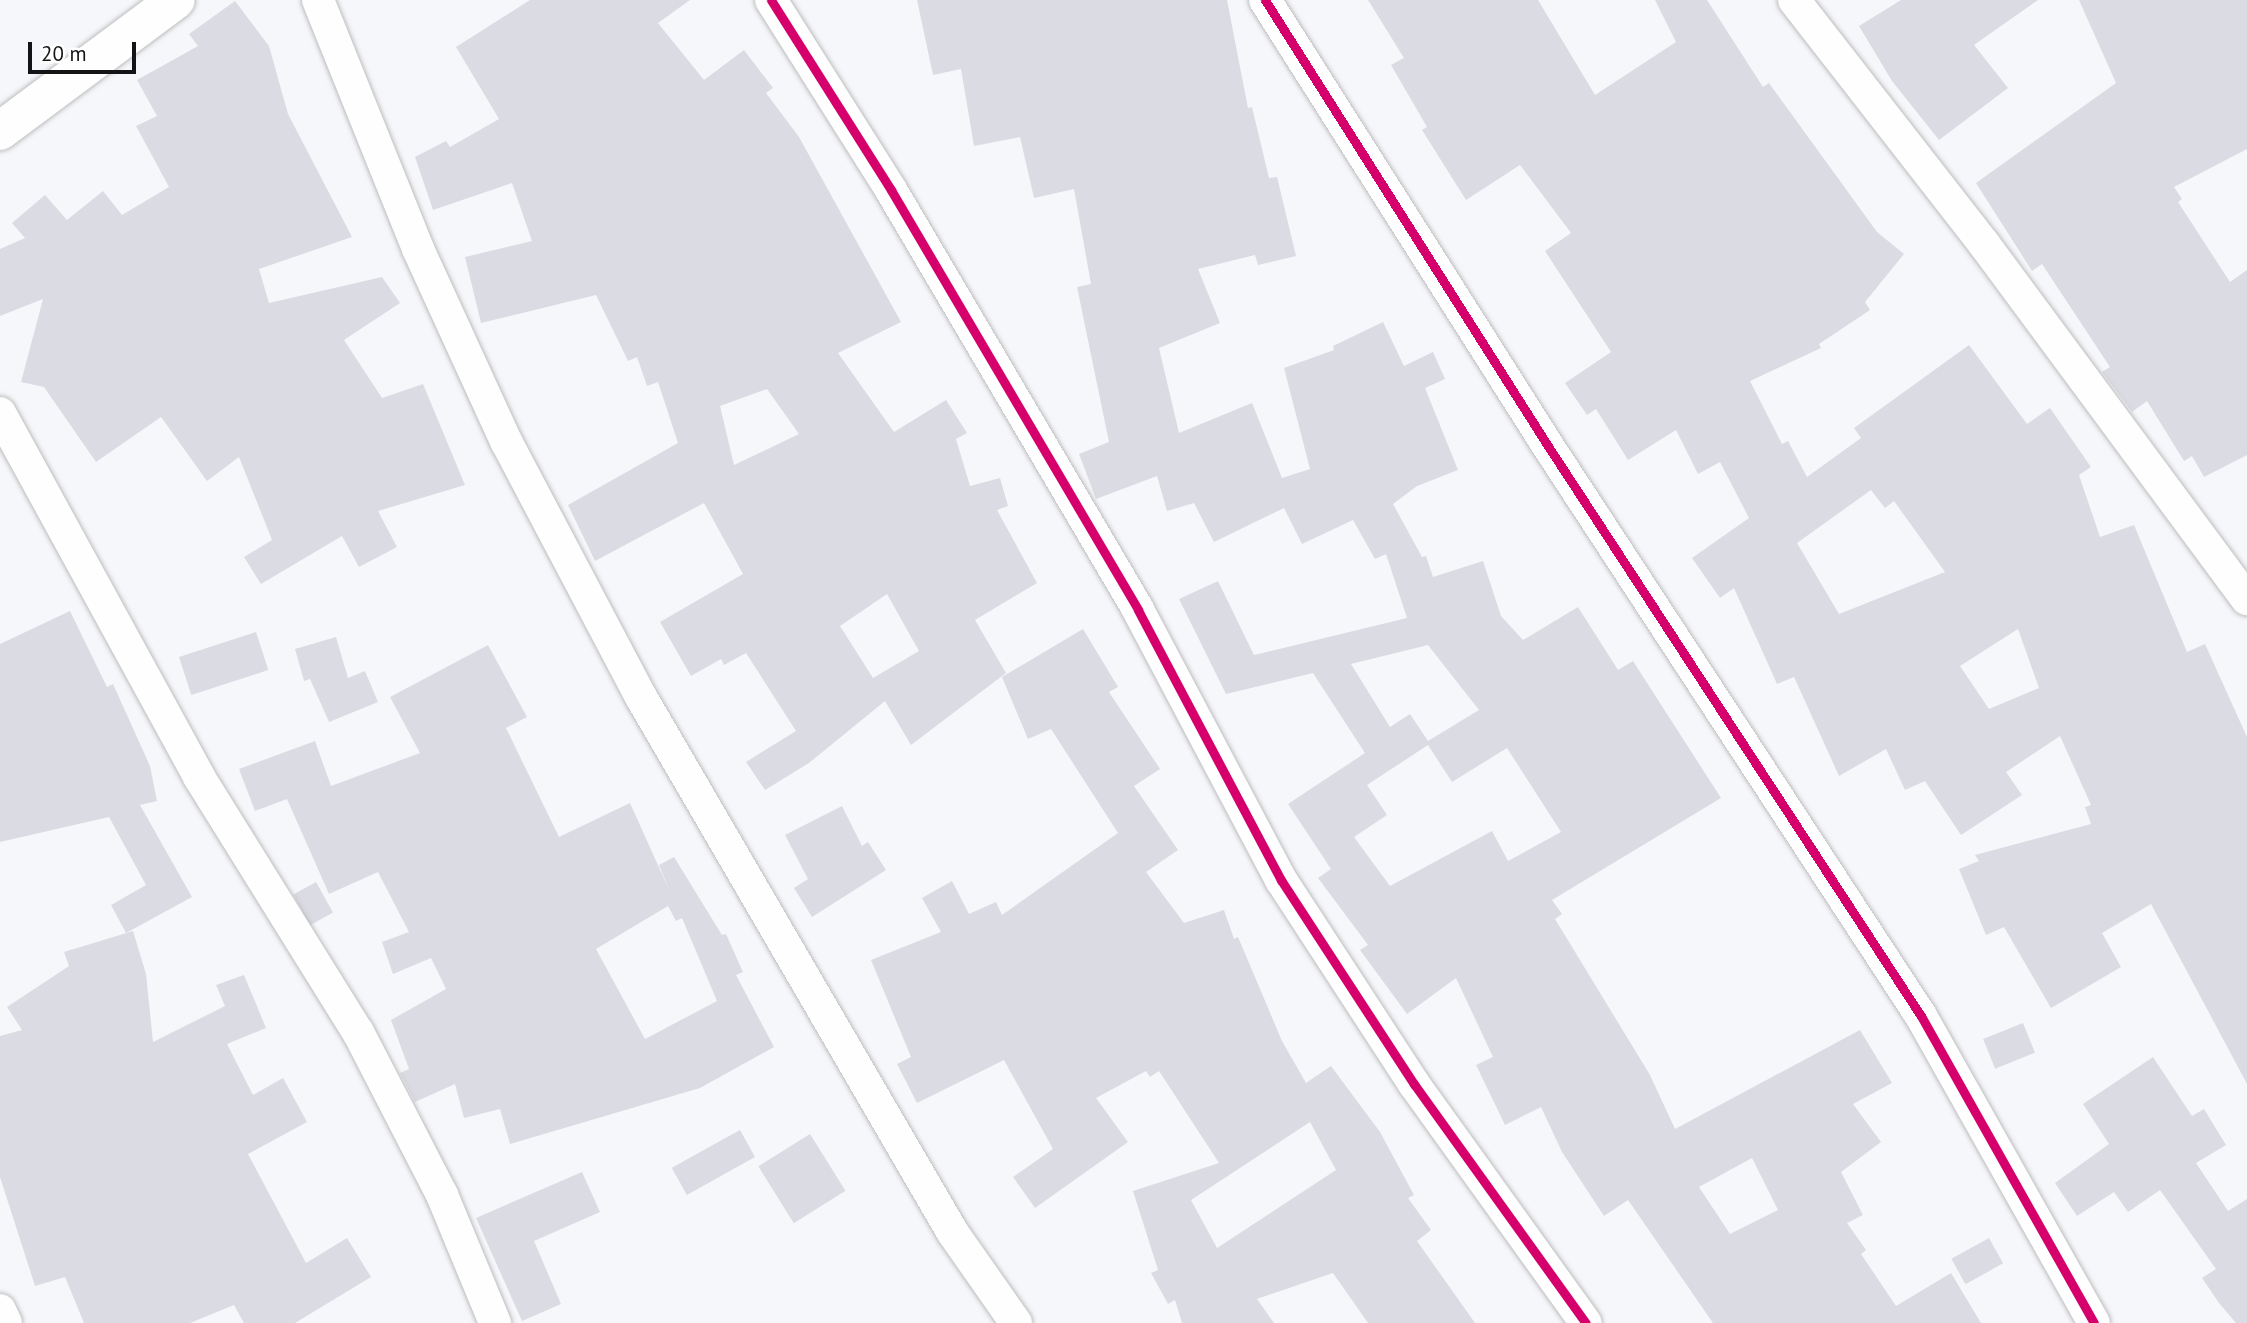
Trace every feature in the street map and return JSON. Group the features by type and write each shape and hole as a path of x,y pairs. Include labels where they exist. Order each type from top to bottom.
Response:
{"street":[{"path":"0,131 176,0"},
{"path":"318,0 418,248 507,443 603,624 953,1233 1016,1323"},
{"path":"771,0 898,202 1138,610 1281,880 1414,1084 1586,1323"},
{"path":"1265,0 1539,431 1921,1016 2094,1323"},
{"path":"1794,0 1984,244 2247,599"},
{"path":"0,412 198,777 358,1032 442,1195 495,1323"},
{"path":"0,1310 6,1323"}],"building":[{"path":"530,0 690,0 658,23 704,80 744,50 773,88 766,93 799,137 901,322 838,353 894,432 946,400 967,433 956,439 970,486 1000,478 1008,506 997,510 1037,583 975,620 1006,673 911,745 885,701 809,763 765,790 746,762 796,731 746,653 724,665 721,659 691,676 660,622 743,574 704,503 595,561 568,505 678,443 658,382 647,386 637,357 628,361 596,295 481,323 465,257 532,241 512,183 433,210 415,157 446,141 450,147 499,119 456,47","holes":["767,389 799,434 734,465 720,406","887,594 919,651 873,678 840,626"]},
{"path":"917,0 1227,0 1248,108 1252,107 1269,178 1277,177 1296,256 1258,265 1255,255 1198,269 1220,323 1159,348 1179,433 1252,403 1282,478 1310,469 1284,368 1334,350 1333,346 1383,322 1404,366 1433,352 1445,379 1425,388 1458,470 1417,486 1393,504 1422,557 1426,556 1433,577 1483,561 1501,616 1523,640 1578,607 1618,670 1633,661 1721,798 1552,900 1562,914 1555,919 1650,1075 1675,1129 1860,1030 1892,1083 1853,1104 1881,1142 1841,1172 1863,1215 1847,1223 1866,1250 1861,1254 1896,1306 1951,1273 1981,1323 1713,1323 1628,1200 1604,1216 1562,1152 1541,1107 1505,1125 1476,1065 1493,1057 1456,978 1407,1014 1360,950 1368,945 1318,878 1331,869 1288,804 1365,753 1313,673 1226,694 1179,599 1218,581 1254,655 1407,618 1386,554 1375,559 1353,520 1302,544 1284,508 1214,542 1194,503 1167,511 1157,476 1096,499 1079,454 1109,442 1077,287 1091,284 1074,189 1034,198 1020,137 974,146 961,69 933,75","holes":["1428,645 1479,710 1428,741 1410,714 1390,727 1351,664","1428,745 1452,782 1507,748 1561,832 1508,861 1492,831 1390,886 1354,837 1387,815 1367,785","1752,1158 1778,1210 1730,1234 1699,1187"]},
{"path":"1368,0 1538,0 1595,95 1676,42 1655,0 1707,0 1763,87 1769,83 1877,232 1904,254 1865,302 1870,310 1819,344 1821,348 1750,381 1782,444 1788,441 1807,477 1861,438 1854,428 1969,345 2027,424 2050,408 2091,467 2079,475 2100,537 2134,525 2187,652 2205,644 2247,737 2247,1084 2151,904 2102,933 2121,967 2051,1008 2004,927 1986,935 1959,869 1979,861 1975,855 2091,824 2085,807 2091,805 2060,736 2006,772 2022,795 1961,835 1925,781 1905,790 1886,749 1839,776 1794,677 1777,684 1734,588 1720,598 1692,558 1749,518 1720,462 1698,474 1676,430 1628,460 1596,409 1587,415 1565,383 1611,352 1545,251 1571,233 1520,165 1466,200 1422,130 1427,127 1391,65 1404,58","holes":["1871,490 1885,508 1894,501 1945,572 1839,614 1797,543","2018,629 2039,688 1989,709 1960,666"]},
{"path":"1901,0 2038,0 1974,45 2008,88 1939,140 1892,81 1859,26"},
{"path":"2079,0 2247,0 2247,149 2174,187 2182,199 2178,202 2230,282 2247,270 2247,455 2204,477 2192,456 2184,461 2147,401 2132,412 2102,372 2110,367 2042,264 2032,271 1976,183 2116,83"},
{"path":"235,1 269,46 288,114 352,237 259,269 269,303 382,277 400,303 344,340 382,398 423,384 465,485 378,511 397,547 359,567 342,536 261,584 244,557 272,540 239,457 207,481 161,417 96,462 44,387 21,382 43,299 0,316 0,249 25,238 12,223 45,195 67,220 103,191 122,215 169,187 136,126 157,116 137,80 198,46 189,34"},
{"path":"70,611 107,687 113,684 150,766 157,801 140,805 192,897 126,933 111,905 146,885 109,817 0,842 0,644"},
{"path":"1083,629 1118,687 1109,692 1160,769 1134,786 1178,850 1146,872 1184,923 1224,910 1234,939 1238,937 1282,1041 1306,1083 1331,1066 1380,1132 1414,1195 1408,1198 1431,1230 1417,1241 1475,1323 1368,1323 1333,1273 1257,1299 1274,1323 1182,1323 1175,1300 1168,1304 1151,1273 1158,1270 1133,1191 1219,1163 1159,1071 1150,1077 1146,1071 1096,1098 1128,1142 1035,1208 1013,1177 1053,1149 1004,1060 917,1103 897,1064 911,1057 871,960 941,932 922,898 952,881 969,914 996,902 1002,915 1118,833 1051,729 1028,739 1002,677","holes":["1310,1122 1336,1170 1217,1248 1191,1200"]},
{"path":"256,632 268,670 191,695 179,657"},
{"path":"336,637 348,678 365,671 378,702 329,722 310,679 304,681 295,649"},
{"path":"488,645 527,717 506,728 559,837 630,803 670,892 659,865 674,857 722,935 726,934 743,972 736,975 774,1047 700,1088 510,1144 500,1109 464,1118 455,1084 415,1102 400,1073 409,1069 391,1020 446,989 431,958 393,974 382,942 409,932 378,872 329,894 287,799 255,811 239,769 315,741 331,786 420,753 390,697","holes":["668,906 676,921 682,918 717,1001 645,1039 596,949"]},
{"path":"842,806 862,846 868,842 886,870 812,917 794,888 808,879 785,835"},
{"path":"316,882 333,913 310,925 293,895"},
{"path":"133,931 146,974 153,1042 225,1006 216,985 244,975 266,1028 227,1044 253,1095 283,1078 307,1122 248,1154 306,1263 347,1238 371,1277 295,1323 244,1323 234,1305 190,1323 84,1323 65,1277 35,1286 0,1177 0,1036 22,1030 7,1007 69,966 64,952"},
{"path":"2023,1023 2035,1053 1995,1069 1983,1039"},
{"path":"2153,1057 2192,1116 2204,1109 2226,1145 2196,1163 2228,1211 2247,1199 2247,1323 2236,1323 2202,1278 2216,1269 2160,1190 2128,1212 2114,1192 2077,1216 2055,1183 2109,1144 2083,1104"},
{"path":"740,1130 755,1157 687,1195 672,1168"},
{"path":"810,1134 846,1191 794,1223 758,1166"},
{"path":"582,1172 600,1212 534,1241 561,1304 522,1321 476,1218"},
{"path":"1989,1238 2003,1263 1965,1284 1951,1259"}],"cycle path":[{"path":"771,0 891,190 1138,610 1281,880 1414,1084 1586,1323"},
{"path":"1265,0 1546,443 1921,1016 2094,1323"}]}
